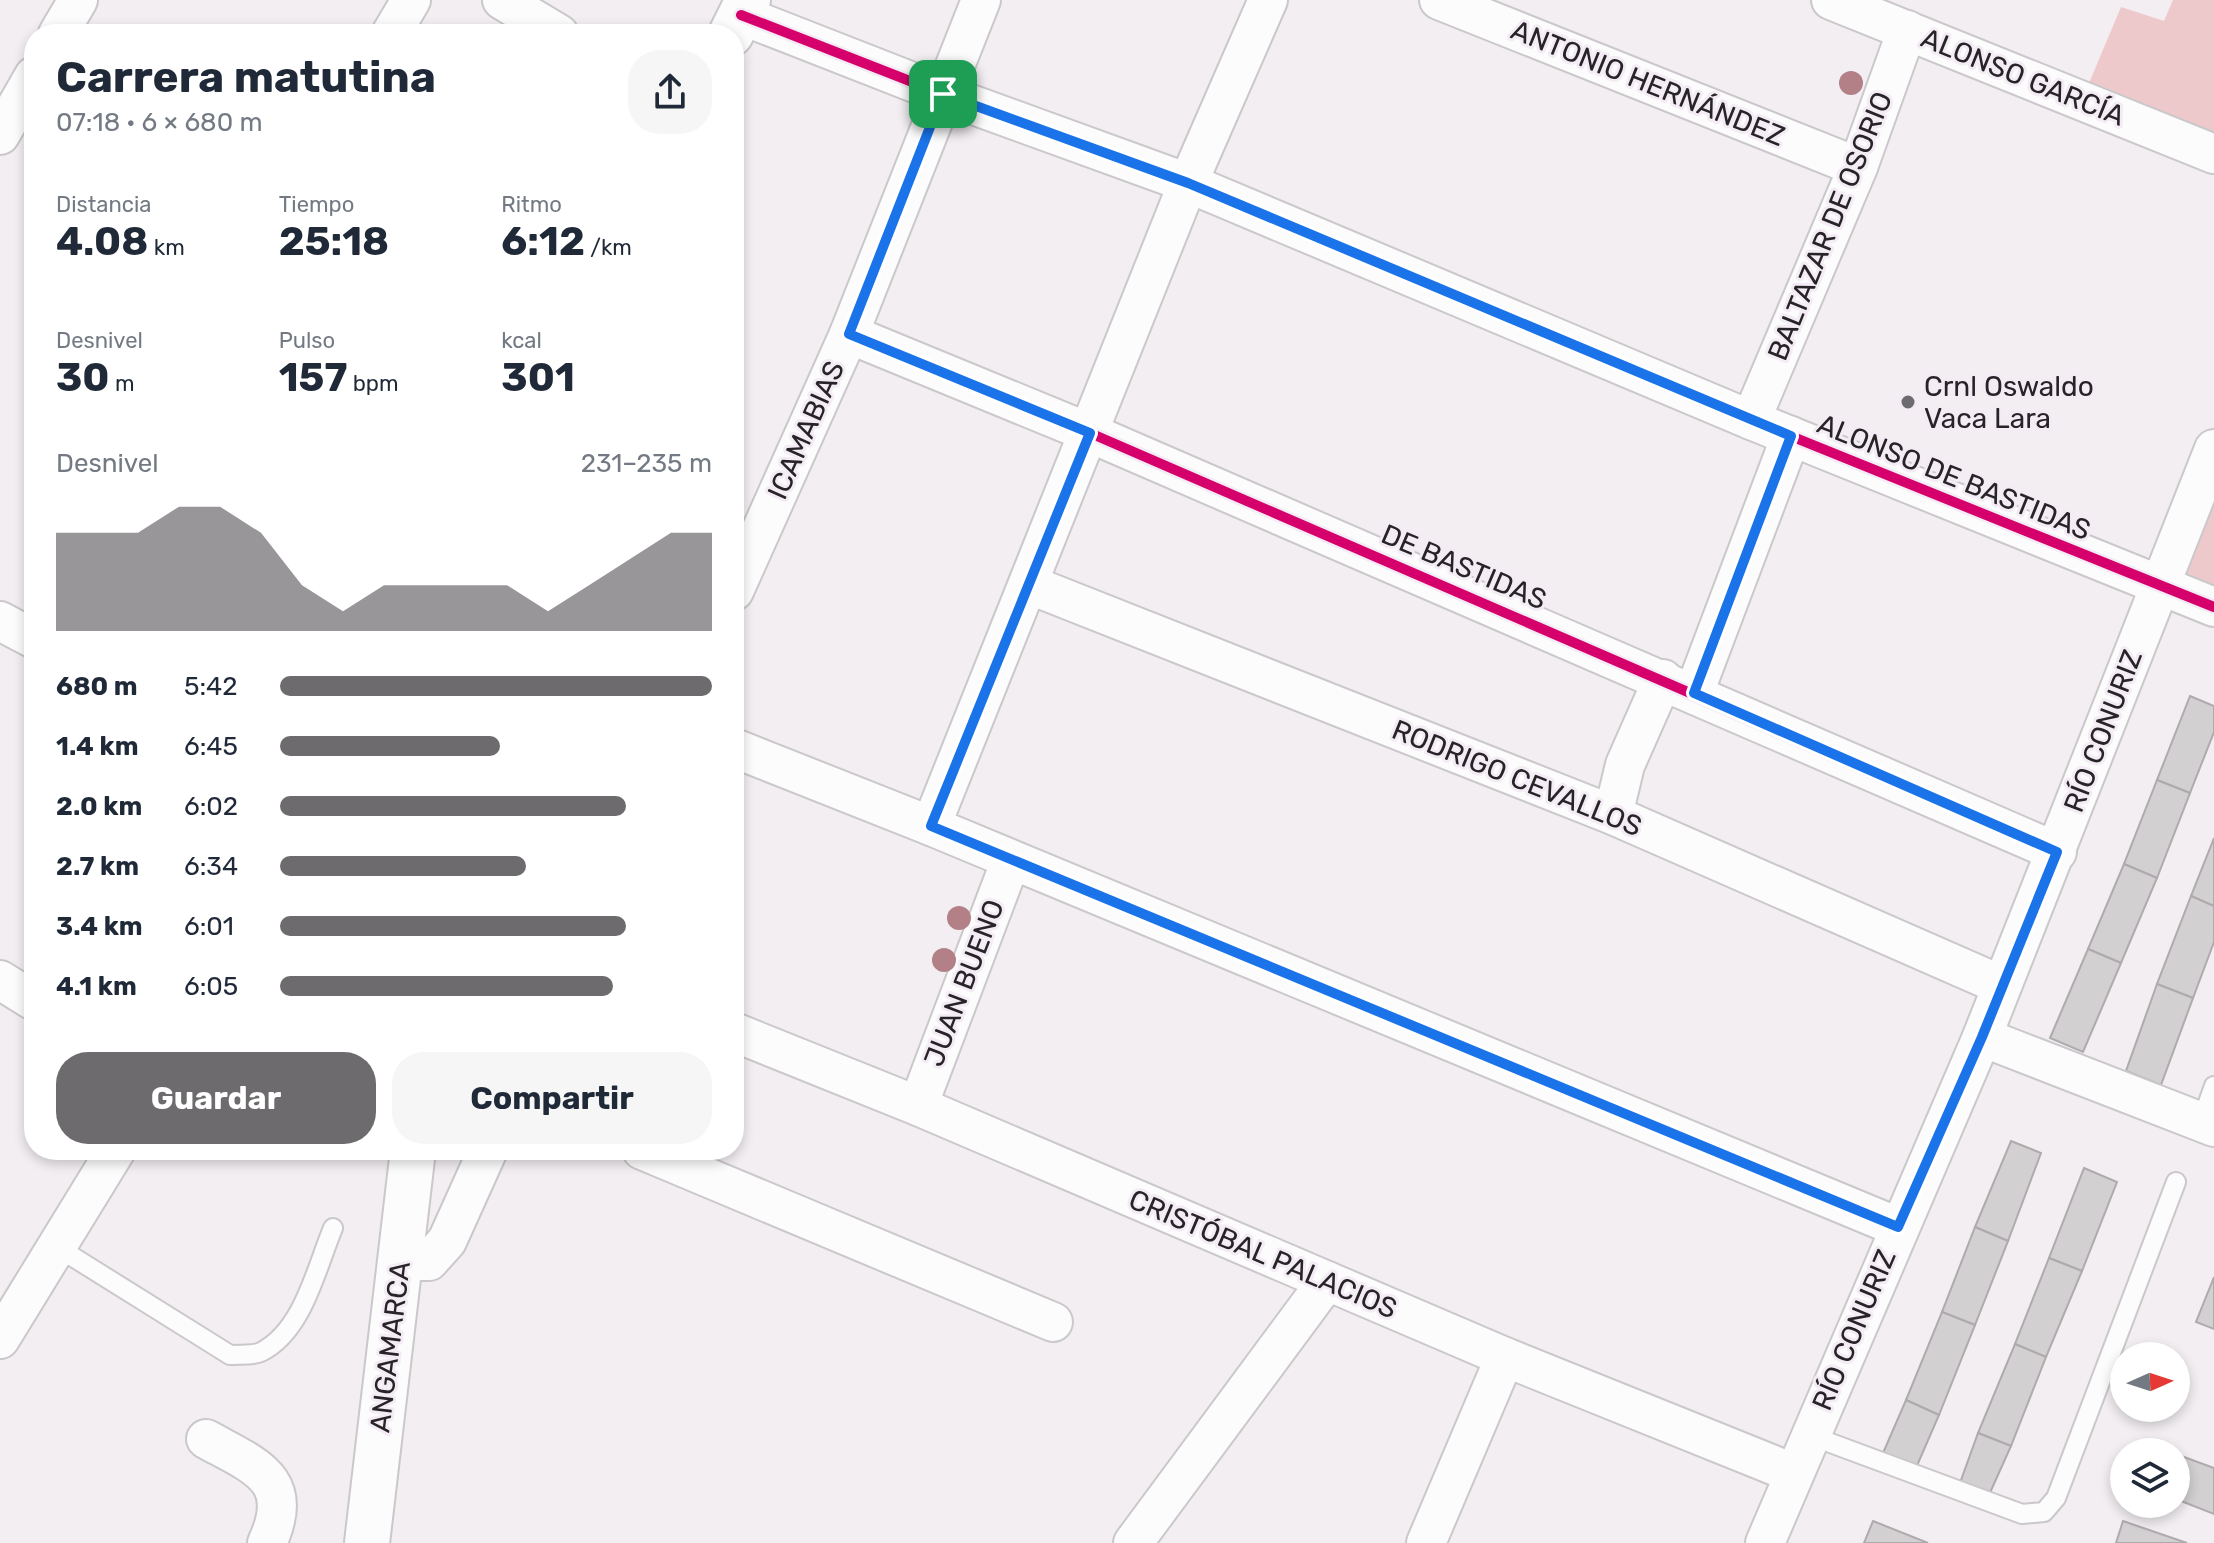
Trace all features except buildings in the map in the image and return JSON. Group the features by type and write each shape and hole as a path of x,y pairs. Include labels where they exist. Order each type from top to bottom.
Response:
{"street":[{"path":"64,24 78,0"},
{"path":"397,24 411,0"},
{"path":"502,0 542,24"},
{"name":"ICAMABIAS","path":"744,569 849,334 981,0"},
{"path":"931,826 1188,183 1268,0"},
{"name":"ANTONIO HERNÁNDEZ","path":"1439,0 1858,167"},
{"name":"ALONSO GARCÍA","path":"1831,0 2214,154"},
{"name":"ALONSO DE BASTIDAS","path":"740,16 1188,183 1751,420 2214,607"},
{"name":"BALTAZAR DE OSORIO","path":"1751,420 1858,167 1907,30"},
{"path":"0,135 24,93"},
{"name":"DE BASTIDAS","path":"849,334 1090,433 2057,852"},
{"path":"1613,815 1625,765 1678,686 1791,436"},
{"name":"RÍO CONURIZ","path":"1765,1543 1982,1037 2214,449"},
{"name":"RODRIGO CEVALLOS","path":"1028,584 1613,815 2001,985"},
{"path":"0,621 24,634"},
{"path":"744,752 931,826 1898,1227"},
{"name":"JUAN BUENO","path":"918,1106 1011,860"},
{"path":"0,980 24,995"},
{"name":"CRISTÓBAL PALACIOS","path":"744,1036 918,1106 1505,1357 1793,1473"},
{"path":"1982,1037 2208,1124"},
{"path":"0,1338 110,1160"},
{"name":"ANGAMARCA","path":"367,1543 412,1160"},
{"path":"401,1261 429,1261 447,1241 483,1160"},
{"path":"666,1160 1053,1322"},
{"path":"1133,1543 1327,1281"},
{"path":"1426,1543 1505,1357"},
{"path":"206,1439 262,1470 278,1493 277,1522 267,1543"}],"lane":[{"path":"2208,1124 2214,1086"},
{"path":"1809,1435 2022,1514 2044,1512 2056,1498 2176,1182"},
{"path":"57,1247 230,1355 259,1354 285,1336 299,1311 333,1228"}],"shaded area":[{"path":"2173,0 2214,0 2214,132 2089,83 2121,7 2164,21"},
{"path":"2214,482 2214,592 2177,577"}],"cycle path":[{"path":"741,15 943,94 1188,183 1751,420 2214,607"},
{"path":"849,334 1090,433 2057,852"}],"place":[{"name":"Crnl Oswaldo Vaca Lara","path":"1908,402"}],"route":[{"path":"943,94 1188,183 1791,436 1694,693 2057,852 1982,1037 1898,1227 931,826 1090,433 849,334 943,94"}]}
